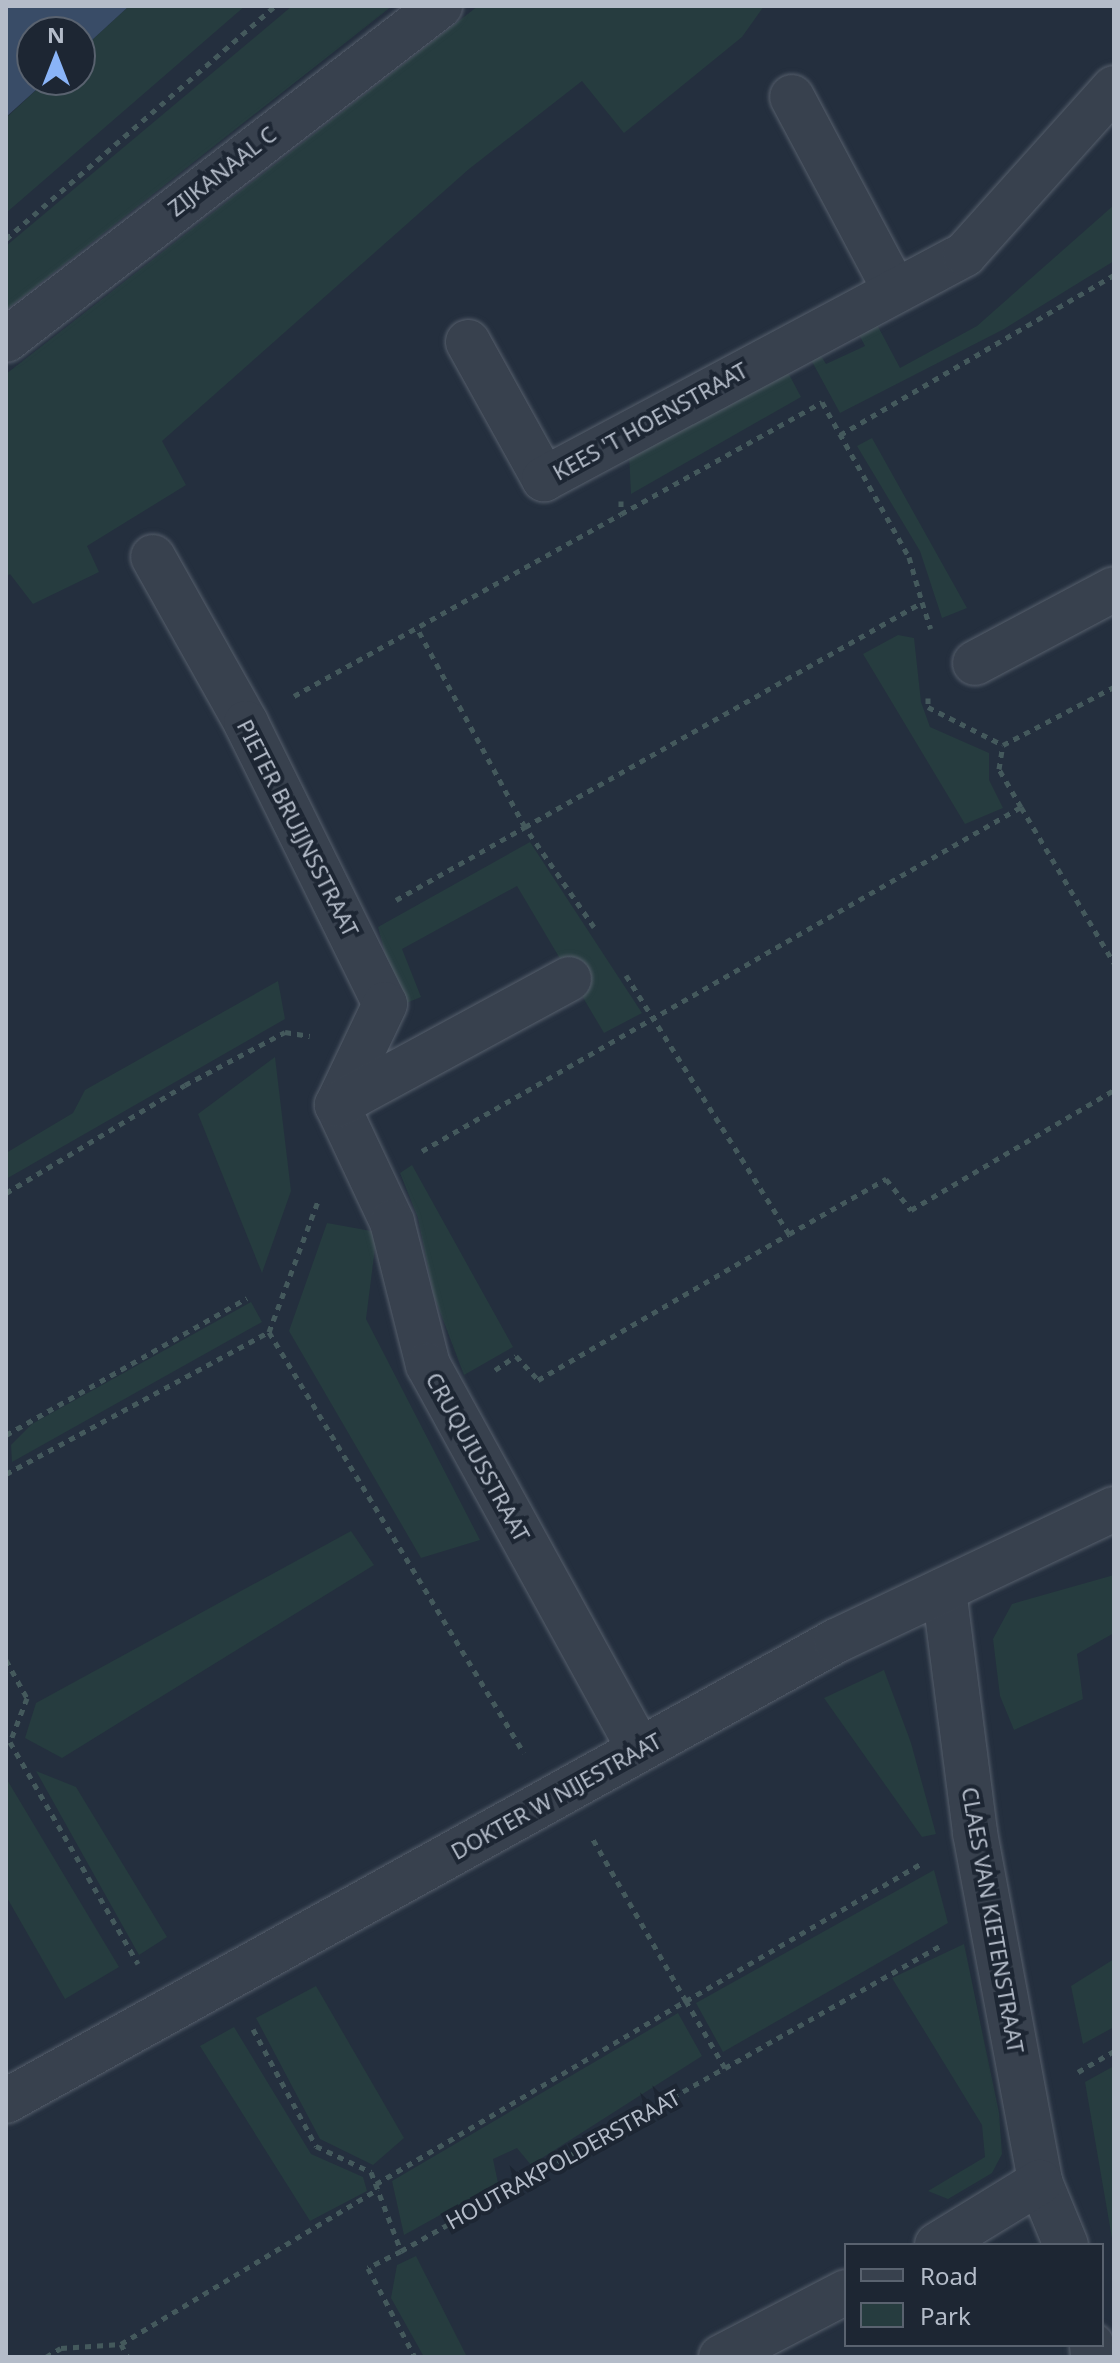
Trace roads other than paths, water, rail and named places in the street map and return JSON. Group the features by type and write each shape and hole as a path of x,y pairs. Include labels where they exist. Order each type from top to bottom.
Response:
{"street":[{"name":"ZIJKANAAL C","path":"6,340 440,6"},
{"name":"KEES 'T HOENSTRAAT","path":"468,342 544,479 894,289 965,254 1114,88"},
{"path":"792,97 894,289"},
{"name":"PIETER BRUIJNSSTRAAT","path":"153,557 246,723 385,1004 366,1046 342,1114"},
{"path":"975,663 1114,589"},
{"path":"342,1114 569,979"},
{"name":"CRUQUIUSSTRAAT","path":"342,1114 392,1222 428,1365 639,1749"},
{"name":"DOKTER W NIJESTRAAT","path":"6,2101 836,1641 944,1590 1037,1541 1114,1509"},
{"name":"CLAES VAN KIETENSTRAAT","path":"944,1590 975,1833 1040,2182 1065,2243"},
{"path":"940,2243 1040,2182"},
{"path":"721,2357 844,2293"}],"water":[{"path":"6,6 129,6 96,36 96,16 16,16 16,96 29,96 6,117"}]}
